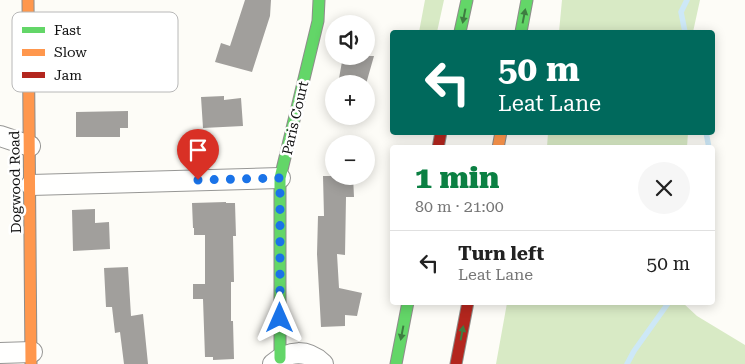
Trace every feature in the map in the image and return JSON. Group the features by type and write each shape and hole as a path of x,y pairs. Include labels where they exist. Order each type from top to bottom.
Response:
{"street":[{"name":"Paris Court","path":"319,0 318,21 280,178 277,361 290,354 302,353 312,356 323,364"},
{"path":"460,30 467,0"},
{"path":"521,30 527,0"},
{"name":"Dogwood Road","path":"29,92 32,358"},
{"path":"0,136 30,146"},
{"path":"0,146 30,146"},
{"path":"31,185 280,178"},
{"path":"396,364 407,305"},
{"path":"456,364 467,305"},
{"path":"0,353 32,358"}],"green space":[{"path":"425,0 444,0 437,30 419,30"},
{"path":"562,0 700,0 693,30 559,30"},
{"path":"548,135 688,135 687,145 547,145"},
{"path":"507,305 685,305 697,316 745,345 745,364 496,364"}],"building":[{"path":"245,0 271,0 270,16 252,72 215,62 221,43 230,46"},
{"path":"341,65 371,65 369,75 340,75"},
{"path":"224,96 224,100 241,98 243,126 203,128 201,97"},
{"path":"128,111 128,128 120,128 120,137 76,137 76,112"},
{"path":"323,176 325,176 325,185 353,185 354,197 346,197 345,255 337,254 339,288 362,293 357,316 345,315 345,326 321,327 317,254 318,216 324,216"},
{"path":"192,203 235,203 236,236 233,236 234,282 231,282 231,321 233,321 234,359 213,360 213,357 205,357 203,299 193,299 193,284 205,284 205,235 194,235"},
{"path":"95,209 95,223 109,222 110,249 73,251 72,210"},
{"path":"128,267 131,316 143,314 148,364 124,364 120,332 115,333 112,307 106,307 104,268"}],"waterway":[{"path":"685,30 681,12 687,0"},
{"path":"707,135 708,145"},
{"path":"627,364 667,305"}],"traffic: fast":[{"path":"280,358 280,178 318,21 319,0"},
{"path":"460,30 467,0"},
{"path":"521,30 527,0"},
{"path":"396,364 407,305"}],"traffic: slow":[{"path":"28,0 28,12"},
{"path":"29,92 31,364"},
{"path":"499,145 500,135"}],"traffic: jam":[{"path":"439,145 440,135"},
{"path":"456,364 467,305"}],"route":[{"path":"198,180 280,178 280,318"}]}
